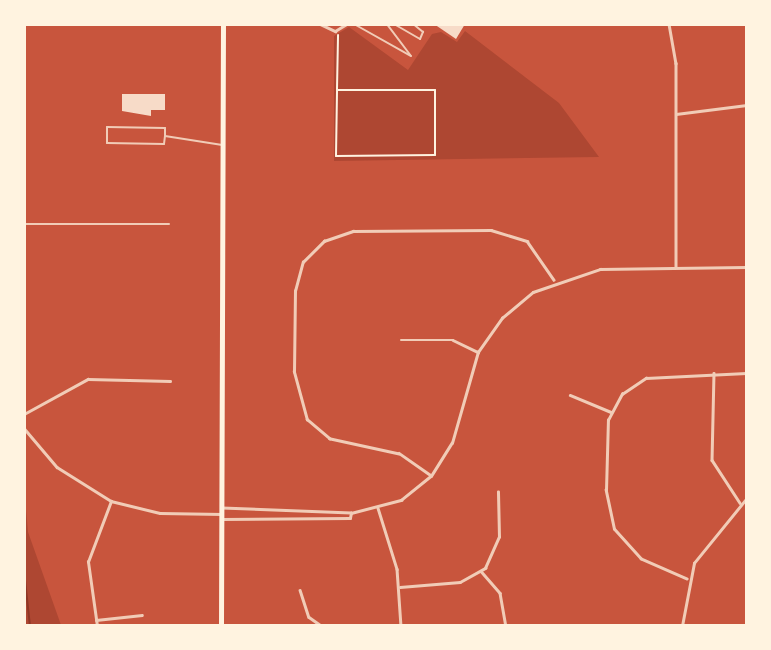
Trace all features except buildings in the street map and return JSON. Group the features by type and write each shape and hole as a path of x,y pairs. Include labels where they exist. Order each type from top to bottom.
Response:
{"main road":[{"path":"221,625 223,24"}],"street":[{"path":"320,24 335,31 346,25"},
{"path":"669,24 676,114 676,267"},
{"path":"676,114 747,105"},
{"path":"24,224 169,224"},
{"path":"431,476 398,454 330,439 307,420 294,372 295,291 303,262 315,247 342,233 491,230 527,241 554,280"},
{"path":"222,514 351,513 378,508 410,495 431,476 452,443 478,352 512,308 554,280 600,269 747,267"},
{"path":"401,340 453,340 478,352"},
{"path":"713,373 712,460 741,504"},
{"path":"687,579 641,559 614,529 606,490 611,412 622,394 646,378 747,373"},
{"path":"24,414 88,379 170,381"},
{"path":"570,395 611,412"},
{"path":"24,428 57,467 111,501 160,513 350,518 351,513"},
{"path":"400,587 450,584 481,571 498,543 498,492"},
{"path":"682,625 687,579 747,499"},
{"path":"97,625 89,556 111,501"},
{"path":"378,508 400,587 401,625"},
{"path":"481,571 500,593 506,625"},
{"path":"300,590 309,617 321,625"},
{"path":"96,620 142,615"}],"lane":[{"path":"354,24 411,56 387,24"},
{"path":"363,29 366,24"},
{"path":"394,24 420,39 423,32 413,24"},
{"path":"107,127 165,128 164,136 164,144 107,143 107,127"},
{"path":"164,136 223,145"}],"path":[{"path":"337,90 435,90 435,155 337,156 337,90 338,34 346,25"}],"shaded area":[{"path":"349,27 408,70 432,34 441,32 457,42 465,31 559,103 599,157 334,161 334,36"},
{"path":"25,498 28,532 61,625 25,625"}],"waterway":[{"path":"24,571 30,626"}]}
